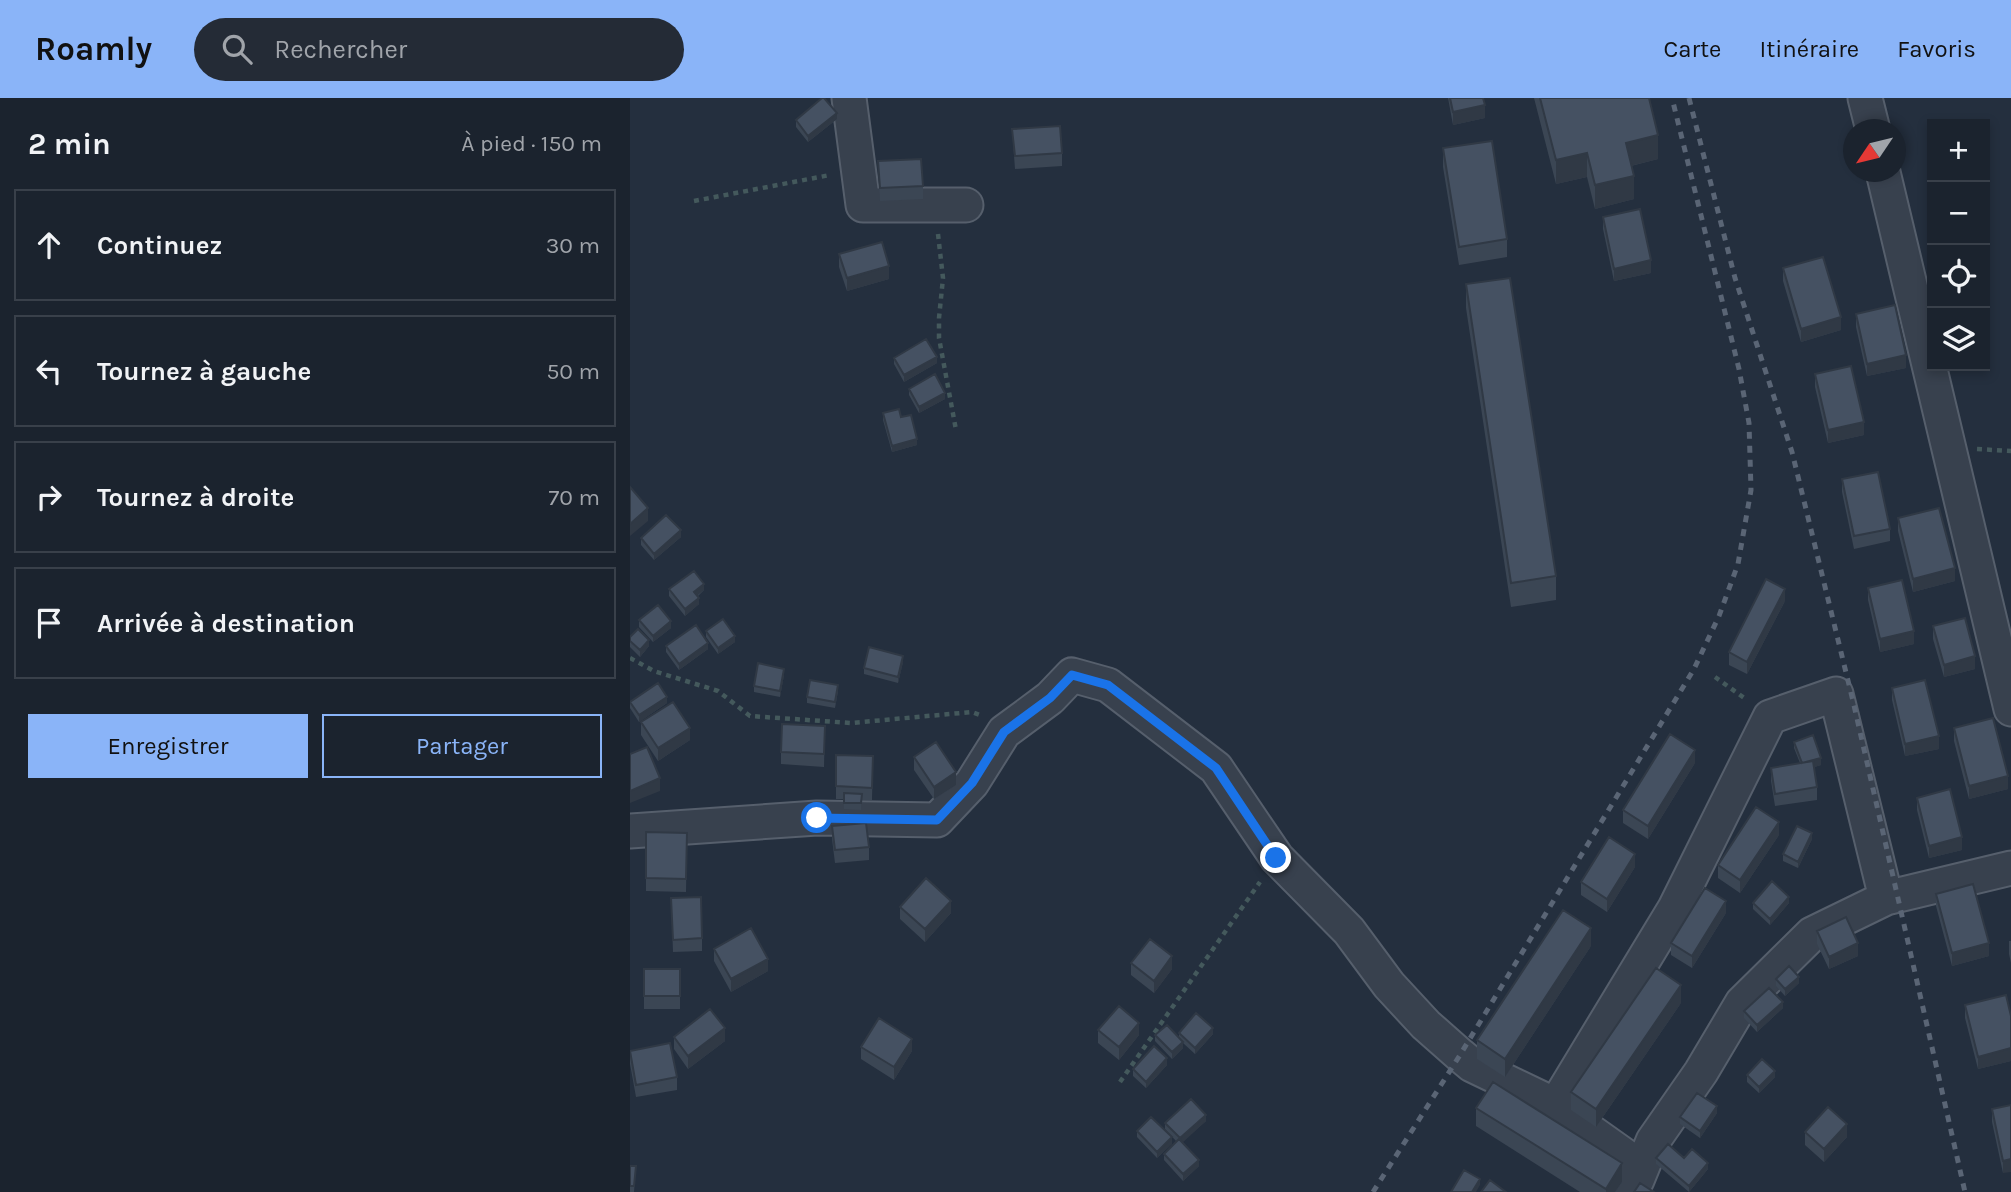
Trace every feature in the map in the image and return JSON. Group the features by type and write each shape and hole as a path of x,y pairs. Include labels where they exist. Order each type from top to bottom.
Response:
{"street":[{"path":"849,98 863,205 950,205"},
{"path":"1865,98 1870,119"},
{"path":"1885,182 2011,709"},
{"path":"630,831 817,818 937,820 972,783 1004,732 1050,698 1072,675 1108,685 1216,768 1276,858 1349,931 1389,985 1426,1025 1472,1065 1555,1106 1640,1183 1653,1142 1701,1072 1742,1003 1812,934 1886,898 2011,868"},
{"path":"1555,1106 1675,908 1770,717 1836,694 1886,898"}],"path":[{"path":"694,201 811,180 858,167"},
{"path":"950,205 939,338 956,430"},
{"path":"630,658 654,671 718,691 750,716 851,723 972,712 991,721 1004,732"},
{"path":"1715,677 1770,717"},
{"path":"1120,1082 1276,858"}],"building":[{"path":"822,98 837,113 808,136 796,120"},
{"path":"1450,98 1483,98 1485,105 1453,112"},
{"path":"1540,98 1649,98 1658,135 1626,143 1634,176 1595,185 1587,153 1556,160"},
{"path":"1060,126 1062,153 1015,156 1012,129"},
{"path":"1492,141 1507,239 1459,247 1443,148"},
{"path":"921,159 923,186 880,188 878,161"},
{"path":"1640,209 1651,260 1614,269 1603,217"},
{"path":"882,242 889,266 847,278 839,254"},
{"path":"1823,257 1841,317 1801,329 1783,268"},
{"path":"1510,278 1556,576 1511,583 1466,284"},
{"path":"1895,305 1906,355 1867,364 1856,314"},
{"path":"926,339 937,357 904,375 894,358"},
{"path":"1851,366 1864,422 1828,430 1815,374"},
{"path":"935,374 945,393 919,407 909,389"},
{"path":"899,409 901,417 911,415 917,439 892,446 883,413"},
{"path":"1878,472 1890,529 1854,536 1842,479"},
{"path":"630,487 648,508 630,524"},
{"path":"1939,508 1955,568 1913,579 1898,518"},
{"path":"666,515 681,530 654,554 641,538"},
{"path":"694,571 704,584 694,592 699,598 685,609 669,589"},
{"path":"1766,579 1785,589 1747,662 1729,652"},
{"path":"1902,580 1914,631 1880,639 1868,588"},
{"path":"658,605 671,621 653,636 639,620"},
{"path":"1965,618 1975,656 1944,665 1933,626"},
{"path":"723,619 735,636 718,648 706,631"},
{"path":"696,625 708,643 679,664 666,646"},
{"path":"638,629 649,640 640,650 630,641 630,637"},
{"path":"869,647 903,656 898,677 864,668"},
{"path":"758,663 784,669 780,691 754,686"},
{"path":"810,680 838,685 835,702 807,697"},
{"path":"1925,680 1939,736 1905,744 1892,688"},
{"path":"658,683 667,697 639,715 630,702"},
{"path":"673,702 690,728 658,748 641,722"},
{"path":"1993,718 2008,776 1969,786 1954,728"},
{"path":"782,724 825,726 824,754 781,752"},
{"path":"1670,734 1695,750 1648,826 1623,810"},
{"path":"1813,735 1821,758 1802,763 1794,742"},
{"path":"936,742 956,772 934,787 914,757"},
{"path":"647,747 660,778 630,791 630,754"},
{"path":"836,755 873,756 872,788 836,786"},
{"path":"1813,761 1817,787 1775,794 1771,768"},
{"path":"1950,789 1962,837 1929,846 1917,798"},
{"path":"844,793 862,794 861,803 844,803"},
{"path":"1756,807 1779,822 1740,880 1718,865"},
{"path":"866,823 869,847 835,850 832,826"},
{"path":"1797,826 1812,833 1798,862 1783,854"},
{"path":"646,832 687,833 686,879 646,878"},
{"path":"1609,837 1635,854 1607,899 1581,882"},
{"path":"926,878 951,901 925,929 900,907"},
{"path":"1772,881 1789,897 1770,919 1753,903"},
{"path":"1973,884 1989,943 1952,953 1936,894"},
{"path":"1705,888 1726,901 1692,956 1671,943"},
{"path":"701,897 702,938 673,940 671,898"},
{"path":"1563,910 1591,928 1505,1059 1477,1040"},
{"path":"1846,917 1858,943 1829,957 1817,931"},
{"path":"751,928 768,959 731,979 714,949"},
{"path":"1150,939 1172,956 1154,981 1131,963"},
{"path":"1789,966 1799,977 1785,989 1776,979"},
{"path":"1656,968 1681,985 1596,1109 1571,1092"},
{"path":"644,969 680,969 680,996 644,996"},
{"path":"1769,988 1783,1002 1757,1025 1744,1011"},
{"path":"2006,995 2011,1016 2011,1048 1978,1057 1965,1005"},
{"path":"1119,1006 1139,1023 1119,1047 1098,1030"},
{"path":"710,1009 725,1028 688,1056 674,1037"},
{"path":"1196,1013 1213,1028 1195,1048 1179,1033"},
{"path":"879,1018 912,1039 894,1067 861,1047"},
{"path":"1167,1025 1183,1042 1172,1052 1155,1035"},
{"path":"670,1043 677,1077 636,1085 630,1051"},
{"path":"1154,1046 1167,1058 1146,1082 1133,1069"},
{"path":"1762,1059 1775,1071 1759,1087 1747,1075"},
{"path":"1493,1082 1622,1163 1606,1189 1476,1108"},
{"path":"1697,1093 1717,1106 1700,1131 1680,1117"},
{"path":"1191,1099 1206,1115 1180,1138 1165,1123"},
{"path":"2011,1105 2011,1159 2003,1161 1992,1109"},
{"path":"1828,1107 1847,1124 1824,1149 1805,1132"},
{"path":"1151,1117 1172,1137 1157,1152 1137,1131"},
{"path":"1179,1139 1199,1160 1183,1174 1164,1154"},
{"path":"1668,1144 1684,1158 1692,1149 1708,1163 1689,1186 1656,1158"},
{"path":"630,1166 636,1166 634,1186 630,1186"},
{"path":"1464,1170 1480,1179 1472,1192 1451,1192"},
{"path":"1490,1180 1506,1192 1481,1192"},
{"path":"1640,1183 1654,1192 1634,1192"}],"railway":[{"path":"1373,1192 1460,1055 1694,669 1719,616 1738,564 1751,490 1749,423 1739,369 1672,98"},
{"path":"1689,98 1735,278 1792,452 1853,701 1965,1192"}],"route":[{"path":"817,818 937,820 972,783 1004,732 1050,698 1072,675 1108,685 1216,768 1276,858"}]}
